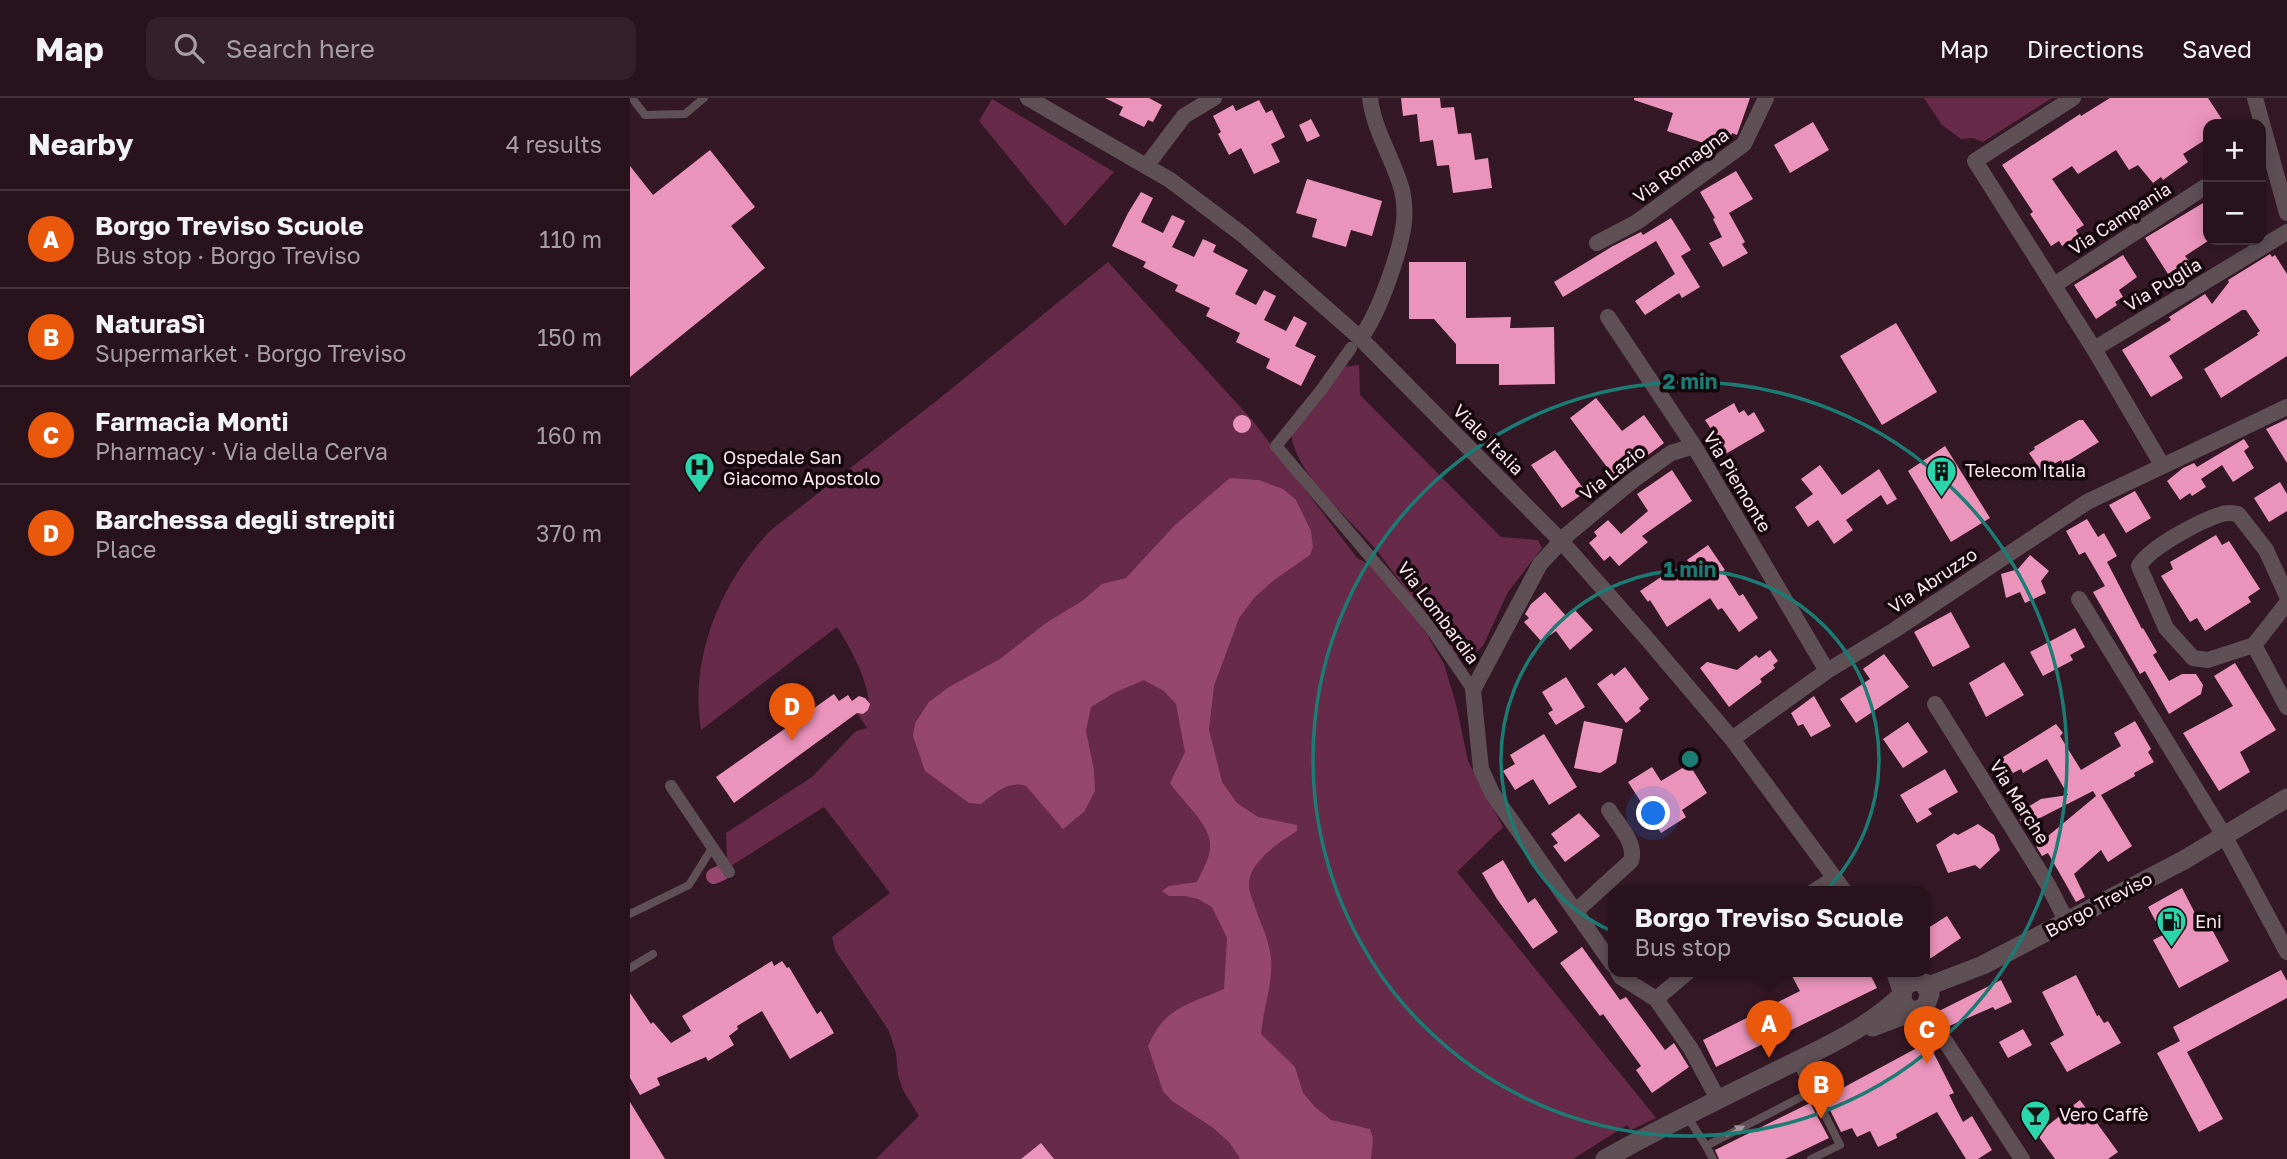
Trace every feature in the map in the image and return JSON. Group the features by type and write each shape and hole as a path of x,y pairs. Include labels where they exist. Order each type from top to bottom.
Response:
{"street":[{"name":"Viale Italia","path":"1028,98 1147,165 1243,235 1562,542 1649,640 1732,740 1841,886"},
{"path":"1355,343 1370,325 1395,261 1404,222 1402,192 1382,145 1370,98"},
{"name":"Via Romagna","path":"1597,243 1637,222 1744,144 1766,98"},
{"path":"2073,98 1975,161 2094,349 2161,465"},
{"path":"2255,98 2259,119"},
{"path":"1147,165 1184,116 1207,100"},
{"path":"2266,155 2287,213"},
{"name":"Via Campania","path":"2054,285 2203,188"},
{"name":"Via Puglia","path":"2094,349 2287,232"},
{"name":"Via Piemonte","path":"1608,317 1694,446 1827,671"},
{"name":"Via Lombardia","path":"1355,343 1276,446 1429,626 1473,690 1481,769 1492,793 1608,958"},
{"name":"Via Abruzzo","path":"1732,740 1827,671 1893,631 2076,509 2161,465 2287,407"},
{"name":"Via Lazio","path":"1473,690 1540,564 1594,511 1651,467 1671,453 1694,446"},
{"path":"2287,596 2266,550 2238,514 2224,512 2184,532 2144,557 2139,566 2166,628 2193,658 2208,660 2254,645 2287,603"},
{"path":"2079,599 2225,837 2287,952"},
{"path":"2254,645 2287,707"},
{"name":"Via Marche","path":"1935,704 2048,885 2067,922"},
{"path":"671,786 729,872"},
{"name":"Borgo Treviso","path":"1611,1158 1718,1099 1845,1036 1922,994 1934,984 1972,971 2067,922 2225,837 2287,798"},
{"path":"1576,911 1631,861 1633,855 1631,844 1609,810"},
{"path":"1822,886 1835,878"},
{"path":"1625,977 1656,999 1691,1049 1718,1099"},
{"path":"1656,999 1682,977"},
{"path":"1896,977 1901,995"},
{"name":"Borgo Treviso","path":"1845,1036 1883,1011 1901,995 1909,983 1922,994"},
{"path":"1922,994 1927,1018 2022,1159"}],"lane":[{"path":"632,98 645,115 685,114 704,98"},
{"path":"630,914 688,885 712,848"},
{"path":"630,968 653,954"},
{"path":"1795,1062 1840,1145 1811,1159"},
{"path":"1706,1146 1813,1091"},
{"path":"1687,1116 1713,1159"}],"shaded area":[{"path":"1924,98 2052,98 1983,142 1973,138 1961,139 1942,125"},
{"path":"992,99 1114,172 1065,226 979,121"},
{"path":"1108,262 1253,421 1357,558 1374,567 1422,626 1444,664 1468,761 1503,827 1457,872 1656,1118 1631,1130 1627,1125 1573,1159 1051,1159 1039,1145 1021,1159 876,1159 919,1116 903,1090 889,1031 835,950 832,937 890,893 824,807 731,866 727,860 726,833 812,777 856,731 867,728 857,713 863,714 868,710 869,701 864,679 837,627 701,730 700,676 705,649 713,622 737,573 771,530"},
{"path":"1359,365 1360,395 1501,537 1538,540 1542,548 1508,592 1483,646 1471,656 1457,656 1446,644 1378,552 1313,480 1294,448 1291,432 1343,367"},
{"path":"1230,478 1259,480 1283,489 1296,500 1311,531 1313,547 1310,555 1254,598 1239,618 1214,686 1209,730 1222,782 1237,803 1258,817 1297,825 1297,831 1259,861 1250,877 1250,891 1271,959 1271,978 1261,1034 1295,1067 1303,1093 1316,1108 1331,1120 1370,1129 1373,1139 1371,1159 1238,1159 1240,1158 1229,1142 1212,1127 1172,1101 1163,1091 1148,1046 1162,1023 1178,1009 1224,989 1227,938 1212,907 1198,899 1169,896 1162,891 1169,886 1197,882 1210,849 1205,828 1170,783 1185,752 1176,704 1164,691 1144,680 1091,707 1086,731 1094,770 1095,791 1084,812 1063,829 1026,786 1007,786 981,804 969,803 925,771 913,736 915,723 929,702 949,687 1000,659 1102,584 1126,578 1175,525"}],"building":[{"path":"1105,98 1149,98 1162,105 1153,122 1148,120 1144,127 1119,115 1123,107"},
{"path":"1401,98 1440,98 1441,108 1454,107 1458,134 1471,133 1475,160 1488,158 1492,188 1453,193 1449,165 1437,166 1433,140 1420,142 1417,114 1403,116"},
{"path":"1634,98 1750,98 1737,135 1732,133 1729,142 1721,142 1719,148 1667,131 1673,113"},
{"path":"2110,98 2208,98 2222,119 2203,119 2203,141 2183,154 2188,162 2163,180 2161,177 2153,183 2138,165 2129,170 2116,150 2078,174 2072,166 2052,179 2084,225 2076,230 2079,235 2062,246 2059,241 2051,246 2030,214 2033,212 2002,165 2080,114 2081,116"},
{"path":"1259,100 1266,113 1272,110 1285,137 1271,144 1280,162 1254,174 1241,148 1229,155 1218,134 1221,132 1213,116 1233,105 1236,111"},
{"path":"1311,119 1320,136 1307,142 1299,125"},
{"path":"1813,122 1829,150 1790,173 1774,145"},
{"path":"710,150 755,207 731,226 765,268 630,377 630,166 653,195"},
{"path":"1736,171 1753,199 1729,213 1748,253 1723,267 1709,243 1722,237 1700,192"},
{"path":"1307,179 1382,201 1372,236 1351,230 1346,247 1312,237 1317,219 1296,213"},
{"path":"1141,192 1153,198 1141,222 1163,233 1172,215 1185,221 1172,247 1194,257 1203,239 1216,245 1213,252 1248,270 1235,294 1256,305 1264,290 1276,296 1264,320 1286,331 1294,316 1307,323 1295,346 1316,356 1301,386 1266,368 1270,359 1236,342 1240,333 1206,316 1210,308 1175,291 1178,285 1143,267 1146,262 1112,246"},
{"path":"2203,203 2203,244 2185,256 2189,261 2168,274 2145,238"},
{"path":"1671,218 1691,250 1681,256 1700,287 1682,298 1679,293 1645,315 1635,301 1675,274 1656,241 1563,297 1554,282 1613,246 1641,232 1643,235"},
{"path":"2270,254 2272,257 2275,255 2287,274 2287,356 2221,398 2204,369 2258,335 2260,331 2246,310 2242,310 2169,356 2183,378 2151,397 2122,350 2171,320 2169,317 2205,294 2212,304 2228,280"},
{"path":"2123,255 2137,277 2119,290 2123,297 2115,302 2117,305 2096,319 2074,285"},
{"path":"1409,262 1466,262 1466,318 1511,317 1510,328 1554,327 1555,384 1499,385 1499,364 1456,364 1456,344 1434,319 1409,319"},
{"path":"1896,323 1937,392 1882,425 1840,356"},
{"path":"1596,398 1622,431 1644,415 1664,443 1616,479 1570,418"},
{"path":"1734,403 1739,413 1744,410 1748,416 1754,412 1765,431 1717,459 1704,437 1713,432 1705,420"},
{"path":"1242,415 1250,420 1251,424 1246,432 1242,433 1234,428 1233,424 1238,416"},
{"path":"2287,419 2287,463 2266,429"},
{"path":"2083,420 2099,442 2063,464 2061,460 2041,471 2029,453 2034,447"},
{"path":"2244,439 2249,447 2244,451 2254,468 2233,482 2222,465 2201,479 2206,487 2180,500 2167,481 2183,468 2194,463 2197,467"},
{"name":"Telecom Italia","path":"1945,446 1990,518 1951,542 1908,471"},
{"path":"1555,450 1586,492 1562,508 1531,465"},
{"path":"1820,465 1842,495 1879,469 1897,499 1887,505 1881,495 1846,520 1853,530 1834,544 1818,520 1808,527 1795,507 1813,494 1801,479"},
{"path":"1672,470 1692,501 1642,536 1648,542 1619,566 1610,556 1604,561 1589,543 1597,536 1594,532 1608,520 1621,534 1648,511 1637,494"},
{"path":"2280,482 2287,494 2287,511 2269,522 2254,498"},
{"path":"2135,491 2151,518 2126,533 2109,505"},
{"path":"2087,519 2098,537 2104,533 2117,556 2107,562 2157,652 2153,655 2169,681 2182,674 2196,674 2203,685 2201,694 2169,714 2145,671 2140,674 2093,592 2105,586 2085,552 2079,555 2066,531"},
{"path":"2216,535 2222,545 2229,541 2260,589 2248,597 2251,602 2205,631 2197,618 2190,622 2161,576 2173,569 2170,562"},
{"path":"1708,545 1739,596 1743,594 1758,618 1739,632 1722,608 1718,610 1710,598 1667,627 1650,600 1648,602 1640,591 1667,573 1669,576 1689,563 1687,560"},
{"path":"2030,555 2049,571 2041,581 2046,593 2025,603 2020,592 2006,598 2001,574 2018,569"},
{"path":"1545,592 1566,616 1574,609 1593,630 1570,650 1556,631 1541,641 1524,622 1529,618 1525,614 1531,604"},
{"path":"1951,612 1970,647 1933,667 1914,632"},
{"path":"2075,628 2085,647 2070,655 2073,660 2043,676 2030,652"},
{"path":"1770,650 1778,661 1773,665 1775,668 1760,679 1762,682 1729,707 1700,668 1707,662 1737,670 1756,655 1759,658"},
{"path":"1884,654 1909,687 1856,723 1840,699 1870,679 1863,669"},
{"path":"2004,662 2024,695 1986,717 1969,683"},
{"path":"2235,663 2276,730 2240,752 2250,772 2219,791 2183,733 2233,706 2214,676"},
{"path":"1625,667 1649,699 1639,708 1641,711 1626,723 1597,684"},
{"path":"1566,677 1585,707 1556,725 1548,713 1553,710 1542,692"},
{"path":"834,694 839,701 848,695 852,701 859,696 865,698 870,704 868,710 863,714 857,713 734,803 716,777"},
{"path":"1814,696 1831,726 1811,737 1803,724 1798,726 1791,713"},
{"path":"1584,721 1623,729 1616,763 1600,773 1574,768"},
{"path":"2135,721 2151,749 2148,752 2154,762 2101,795 2132,846 2108,862 2101,850 2074,874 2085,897 2076,902 2048,853 2042,856 2036,846 2096,796 2093,791 2024,826 2016,814 2041,799 2068,795 2047,759 2023,773 2021,769 2013,773 2010,769 2002,774 1995,762 2056,724 2063,733 2060,736 2081,770 2121,746 2114,733"},
{"path":"1908,722 1928,752 1903,768 1883,739"},
{"path":"1544,734 1577,787 1549,805 1533,779 1515,790 1503,771 1515,764 1510,755"},
{"path":"1689,764 1707,793 1682,810 1686,817 1661,833 1628,782 1652,767 1661,781"},
{"path":"1945,769 1958,792 1928,809 1932,814 1917,823 1900,795"},
{"path":"1579,813 1600,836 1565,862 1553,846 1558,843 1551,834"},
{"path":"1978,824 1994,835 2000,850 1980,869 1975,865 1948,873 1936,845 1954,833 1958,835"},
{"path":"1503,860 1528,903 1535,898 1558,932 1533,949 1482,873"},
{"path":"2182,888 2197,917 2203,913 2229,961 2179,988 2153,940 2163,935 2148,907"},
{"path":"1947,916 1961,938 1930,959 1930,927"},
{"path":"1582,947 1620,1000 1626,997 1665,1050 1674,1043 1689,1067 1652,1093 1636,1070 1641,1066 1603,1014 1600,1016 1560,963"},
{"path":"772,961 774,966 782,961 789,967 817,1014 821,1011 834,1033 790,1059 762,1011 737,1026 738,1029 729,1036 734,1045 708,1061 706,1057 657,1078 660,1085 640,1095 630,1078 630,993 651,1024 653,1022 671,1043 691,1031 682,1016"},
{"path":"2281,970 2287,981 2287,998 2187,1052 2223,1119 2199,1132 2157,1053 2180,1041 2173,1027"},
{"path":"2076,975 2097,1016 2099,1015 2104,1023 2108,1021 2121,1043 2067,1072 2050,1043 2064,1035 2042,992"},
{"path":"1793,977 1872,977 1877,988 1716,1067 1703,1040 1800,991"},
{"path":"2001,980 2012,1002 1995,1010 1993,1007 1947,1027 1939,1011"},
{"path":"2023,1029 2032,1045 2008,1058 1999,1042"},
{"path":"1928,1042 1954,1093 1949,1095 1963,1122 1972,1116 1992,1150 1978,1159 1966,1159 1937,1112 1878,1147 1870,1131 1857,1137 1852,1128 1841,1132 1824,1098"},
{"path":"2080,1100 2118,1152 2108,1159 2055,1159 2037,1134"},
{"path":"630,1102 665,1159 630,1159"},
{"path":"1810,1103 1829,1138 1785,1159 1719,1159 1715,1150"},
{"path":"1041,1143 1054,1159 1021,1159"}],"waterway":[{"path":"714,876 721,873"}],"place":[{"name":"Ospedale San Giacomo Apostolo","path":"700,495"},
{"name":"Telecom Italia","path":"1942,498"},
{"name":"Barchessa degli strepiti","path":"792,741"},
{"name":"Eni","path":"2172,949"},
{"name":"Borgo Treviso Scuole","path":"1769,1058"},
{"name":"Farmacia Monti","path":"1927,1064"},
{"name":"NaturaSì","path":"1821,1119"},
{"name":"Vero Caffè","path":"2036,1142"}]}
